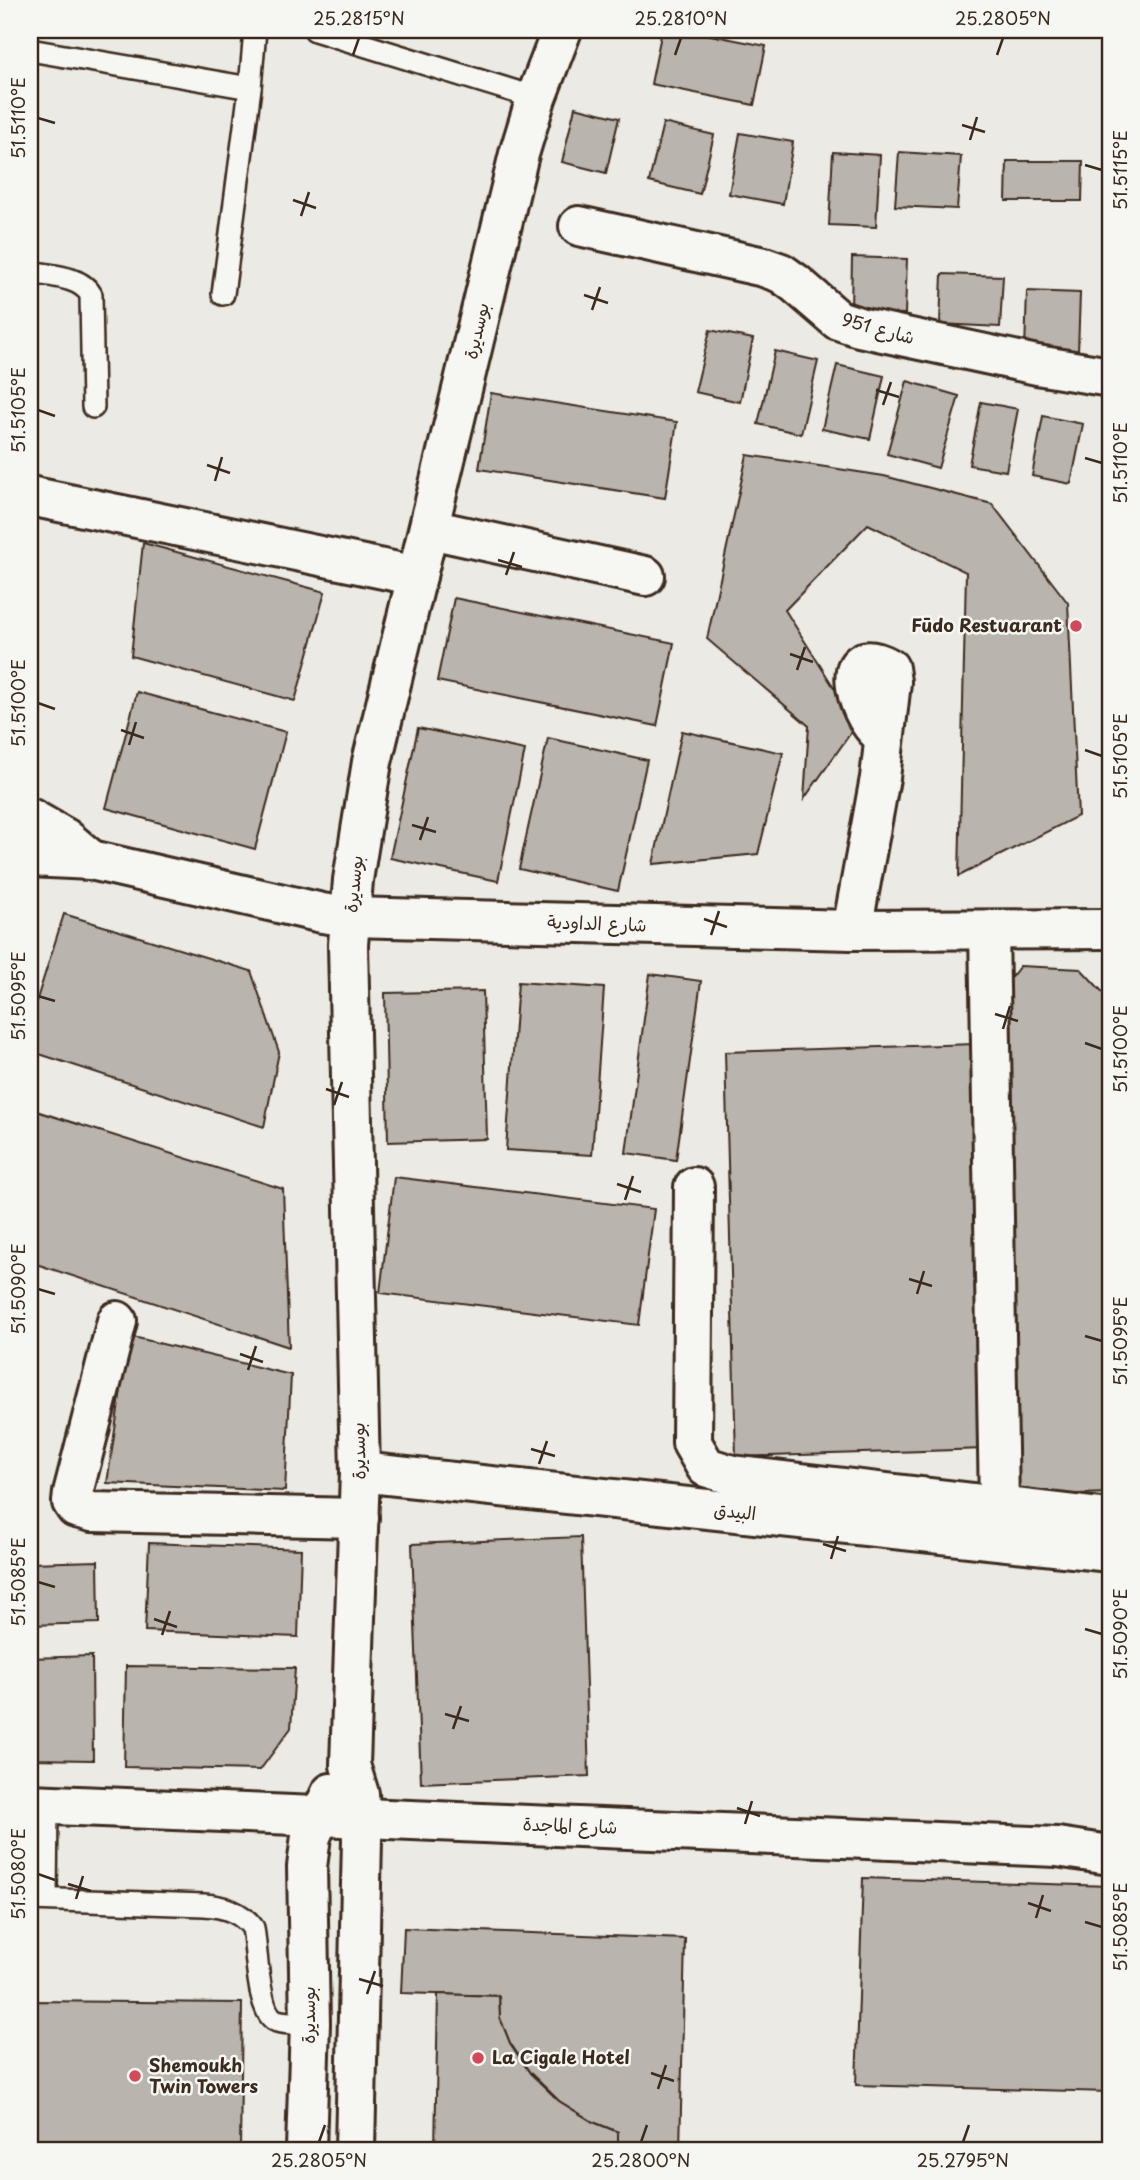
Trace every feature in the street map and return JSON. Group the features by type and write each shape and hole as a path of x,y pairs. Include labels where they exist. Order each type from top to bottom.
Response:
{"street":[{"name":"بوسديرة","path":"355,2150 361,1817 359,1794 350,1765 360,1472 348,945 352,880 372,762 519,154 536,98 562,30"},
{"name":"شارع 951","path":"579,226 764,267 795,283 838,320 859,327 1037,365 1110,377"},
{"path":"30,496 417,576"},
{"path":"430,529 645,576"},
{"path":"852,929 880,778 884,735"},
{"name":"شارع الداودية","path":"30,818 65,838 91,860"},
{"name":"شارع الداودية","path":"30,857 91,860 321,914 350,917 852,929 1110,929"},
{"path":"989,930 999,1506"},
{"path":"694,1187 692,1443 706,1467 732,1475 1110,1518"},
{"path":"117,1321 73,1493 72,1502 76,1508 92,1512 359,1518"},
{"name":"البيدق","path":"360,1472 1110,1552"},
{"name":"بوسديرة","path":"306,2150 310,2023 307,1867 311,1836 319,1815 350,1765"},
{"name":"شارع الماجدة","path":"39,1805 1043,1846 1110,1855"},
{"path":"309,1970 322,1963 334,1962 346,1969 360,1988"}],"lane":[{"path":"223,294 256,30"},
{"path":"315,30 536,98"},
{"path":"30,50 250,88"},
{"path":"30,272 75,281 86,286 91,295 93,407"},
{"path":"39,1805 38,1899 204,1905 224,1908 241,1915 253,1928 262,1996 269,2016 277,2021 310,2023"}],"building":[{"path":"662,30 685,30 766,46 754,105 651,84"},
{"path":"575,107 619,118 606,173 562,162"},
{"path":"663,123 714,135 700,194 649,182"},
{"path":"740,133 793,142 783,204 729,194"},
{"path":"833,152 880,155 876,227 829,225"},
{"path":"899,152 961,156 957,209 895,206"},
{"path":"1007,161 1083,161 1082,201 1006,201"},
{"path":"852,257 907,259 905,314 851,312"},
{"path":"942,274 1003,276 1000,327 940,324"},
{"path":"1027,291 1080,293 1078,352 1025,350"},
{"path":"710,330 753,339 740,402 695,392"},
{"path":"775,351 818,361 801,434 758,424"},
{"path":"837,365 884,376 870,439 822,429"},
{"path":"907,381 959,396 938,468 887,454"},
{"path":"491,393 677,422 665,498 479,469"},
{"path":"981,402 1018,409 1006,471 969,465"},
{"path":"1043,416 1083,424 1071,484 1032,476"},
{"path":"747,455 884,476 992,504 1068,603 1078,816 959,876 966,572 868,524 785,610 857,724 804,799 809,726 707,639"},
{"path":"143,543 325,592 295,701 131,656"},
{"path":"454,598 674,643 657,726 437,681"},
{"path":"137,692 286,732 255,849 106,808"},
{"path":"418,728 525,750 498,881 390,858"},
{"path":"682,731 783,753 758,854 653,864"},
{"path":"548,738 647,760 618,891 519,869"},
{"path":"64,914 251,971 279,1052 264,1127 30,1051 30,1021"},
{"path":"1020,966 1081,969 1110,1000 1110,1493 1016,1496 1002,989"},
{"path":"650,974 701,981 676,1160 626,1153"},
{"path":"518,982 604,988 592,1155 506,1150"},
{"path":"483,991 487,1139 388,1142 385,993"},
{"path":"975,1044 985,1449 736,1457 725,1052"},
{"path":"30,1109 283,1189 289,1347 30,1262"},
{"path":"394,1177 654,1209 639,1325 380,1293"},
{"path":"129,1336 291,1375 285,1491 107,1483"},
{"path":"581,1537 589,1776 421,1783 412,1544"},
{"path":"149,1543 301,1549 298,1637 145,1631"},
{"path":"98,1561 99,1623 30,1625 30,1563"},
{"path":"92,1656 93,1760 30,1759 30,1658"},
{"path":"126,1666 295,1668 291,1728 260,1770 124,1767"},
{"path":"863,1878 1110,1886 1110,2092 856,2085"},
{"path":"404,1928 685,1939 680,2150 618,2150 618,2132 593,2122 559,2101 530,2073 510,2043 500,2018 499,1996 401,1993"},
{"name":"La Cigale Hotel","path":"438,1994 499,1996 500,2018 510,2043 530,2073 559,2101 593,2122 618,2132 618,2150 435,2150"},
{"name":"Shemoukh Twin Towers","path":"30,2001 242,2003 240,2150 30,2150"}],"place":[{"name":"Fūdo Restuarant","path":"1076,626"},
{"name":"La Cigale Hotel","path":"478,2058"},
{"name":"Shemoukh Twin Towers","path":"135,2076"}]}
